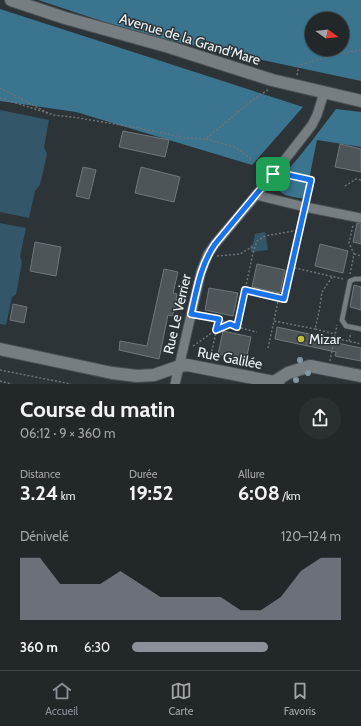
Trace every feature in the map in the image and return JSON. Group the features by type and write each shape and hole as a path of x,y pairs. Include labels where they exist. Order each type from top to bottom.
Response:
{"street":[{"name":"Avenue de la Grand'Mare","path":"11,0 65,18 272,80 361,101"},
{"name":"Rue Le Verrier","path":"175,384 200,272 208,254 312,125 324,93"},
{"path":"256,195 305,207 361,218"},
{"path":"0,349 105,371 137,376 154,376 180,366"},
{"name":"Rue Galilée","path":"180,366 187,365 276,383 288,373 310,366 361,376"}],"lane":[{"path":"361,279 355,278 350,281 342,320 346,326 361,329"}],"path":[{"path":"296,75 299,65 342,52 361,50"},
{"path":"206,139 250,102 269,89 272,80"},
{"path":"0,88 54,115"},
{"path":"0,98 54,115 144,129 185,138 206,139 235,147 277,178 284,174 311,180 284,299 245,290"},
{"path":"345,186 356,180 361,180"},
{"path":"237,327 257,241 265,236 299,230"},
{"path":"208,254 212,256 240,254 250,248 255,247"},
{"path":"354,254 361,256"},
{"path":"291,267 346,280"},
{"path":"314,330 322,292 332,277"},
{"path":"268,348 279,298"},
{"path":"191,314 219,319 237,327 257,332"},
{"path":"210,358 219,319"},
{"path":"274,321 335,334"},
{"path":"192,347 216,330 230,324"},
{"path":"334,338 361,344"},
{"path":"0,370 71,384"},
{"path":"0,382 12,384"}],"shaded area":[{"path":"38,0 361,0 361,81 144,35"},
{"path":"0,9 303,107 252,165 76,112 0,101"},
{"path":"336,109 361,112 361,147 317,140 305,199 285,195 277,187 278,181 312,141"},
{"path":"0,110 49,120 44,147 47,154 40,185 35,191 29,218 0,212"},
{"path":"0,223 26,228 20,256 22,262 16,294 12,297 6,325 0,324"},
{"path":"265,232 268,250 251,252 250,246 253,244 255,234"}],"building":[{"path":"123,131 169,140 165,157 119,147"},
{"path":"340,144 361,149 361,172 335,167"},
{"path":"83,167 96,170 89,199 76,196"},
{"path":"141,167 180,177 174,202 135,193"},
{"path":"357,223 361,224 361,244 353,242"},
{"path":"35,242 61,247 56,276 30,271"},
{"path":"320,244 348,251 343,273 315,266"},
{"path":"257,264 285,270 280,293 252,287"},
{"path":"164,269 178,272 173,293 177,294 176,299 178,302 177,309 174,311 172,316 168,315 159,359 119,350 120,341 147,346"},
{"path":"354,285 361,287 361,310 350,307"},
{"path":"209,288 238,293 233,316 205,310"},
{"path":"13,304 27,307 24,323 10,320"},
{"name":"Mizar","path":"277,327 328,338 328,341 361,348 361,361 335,356 336,352 275,339"},
{"path":"223,331 251,337 246,360 218,354"}],"place":[{"name":"Mizar","path":"301,339"}],"route":[{"path":"273,174 277,178 284,174 311,180 284,299 245,290 237,327 230,324 216,330 219,319 191,314 200,272 208,254 215,244 273,174"}]}
